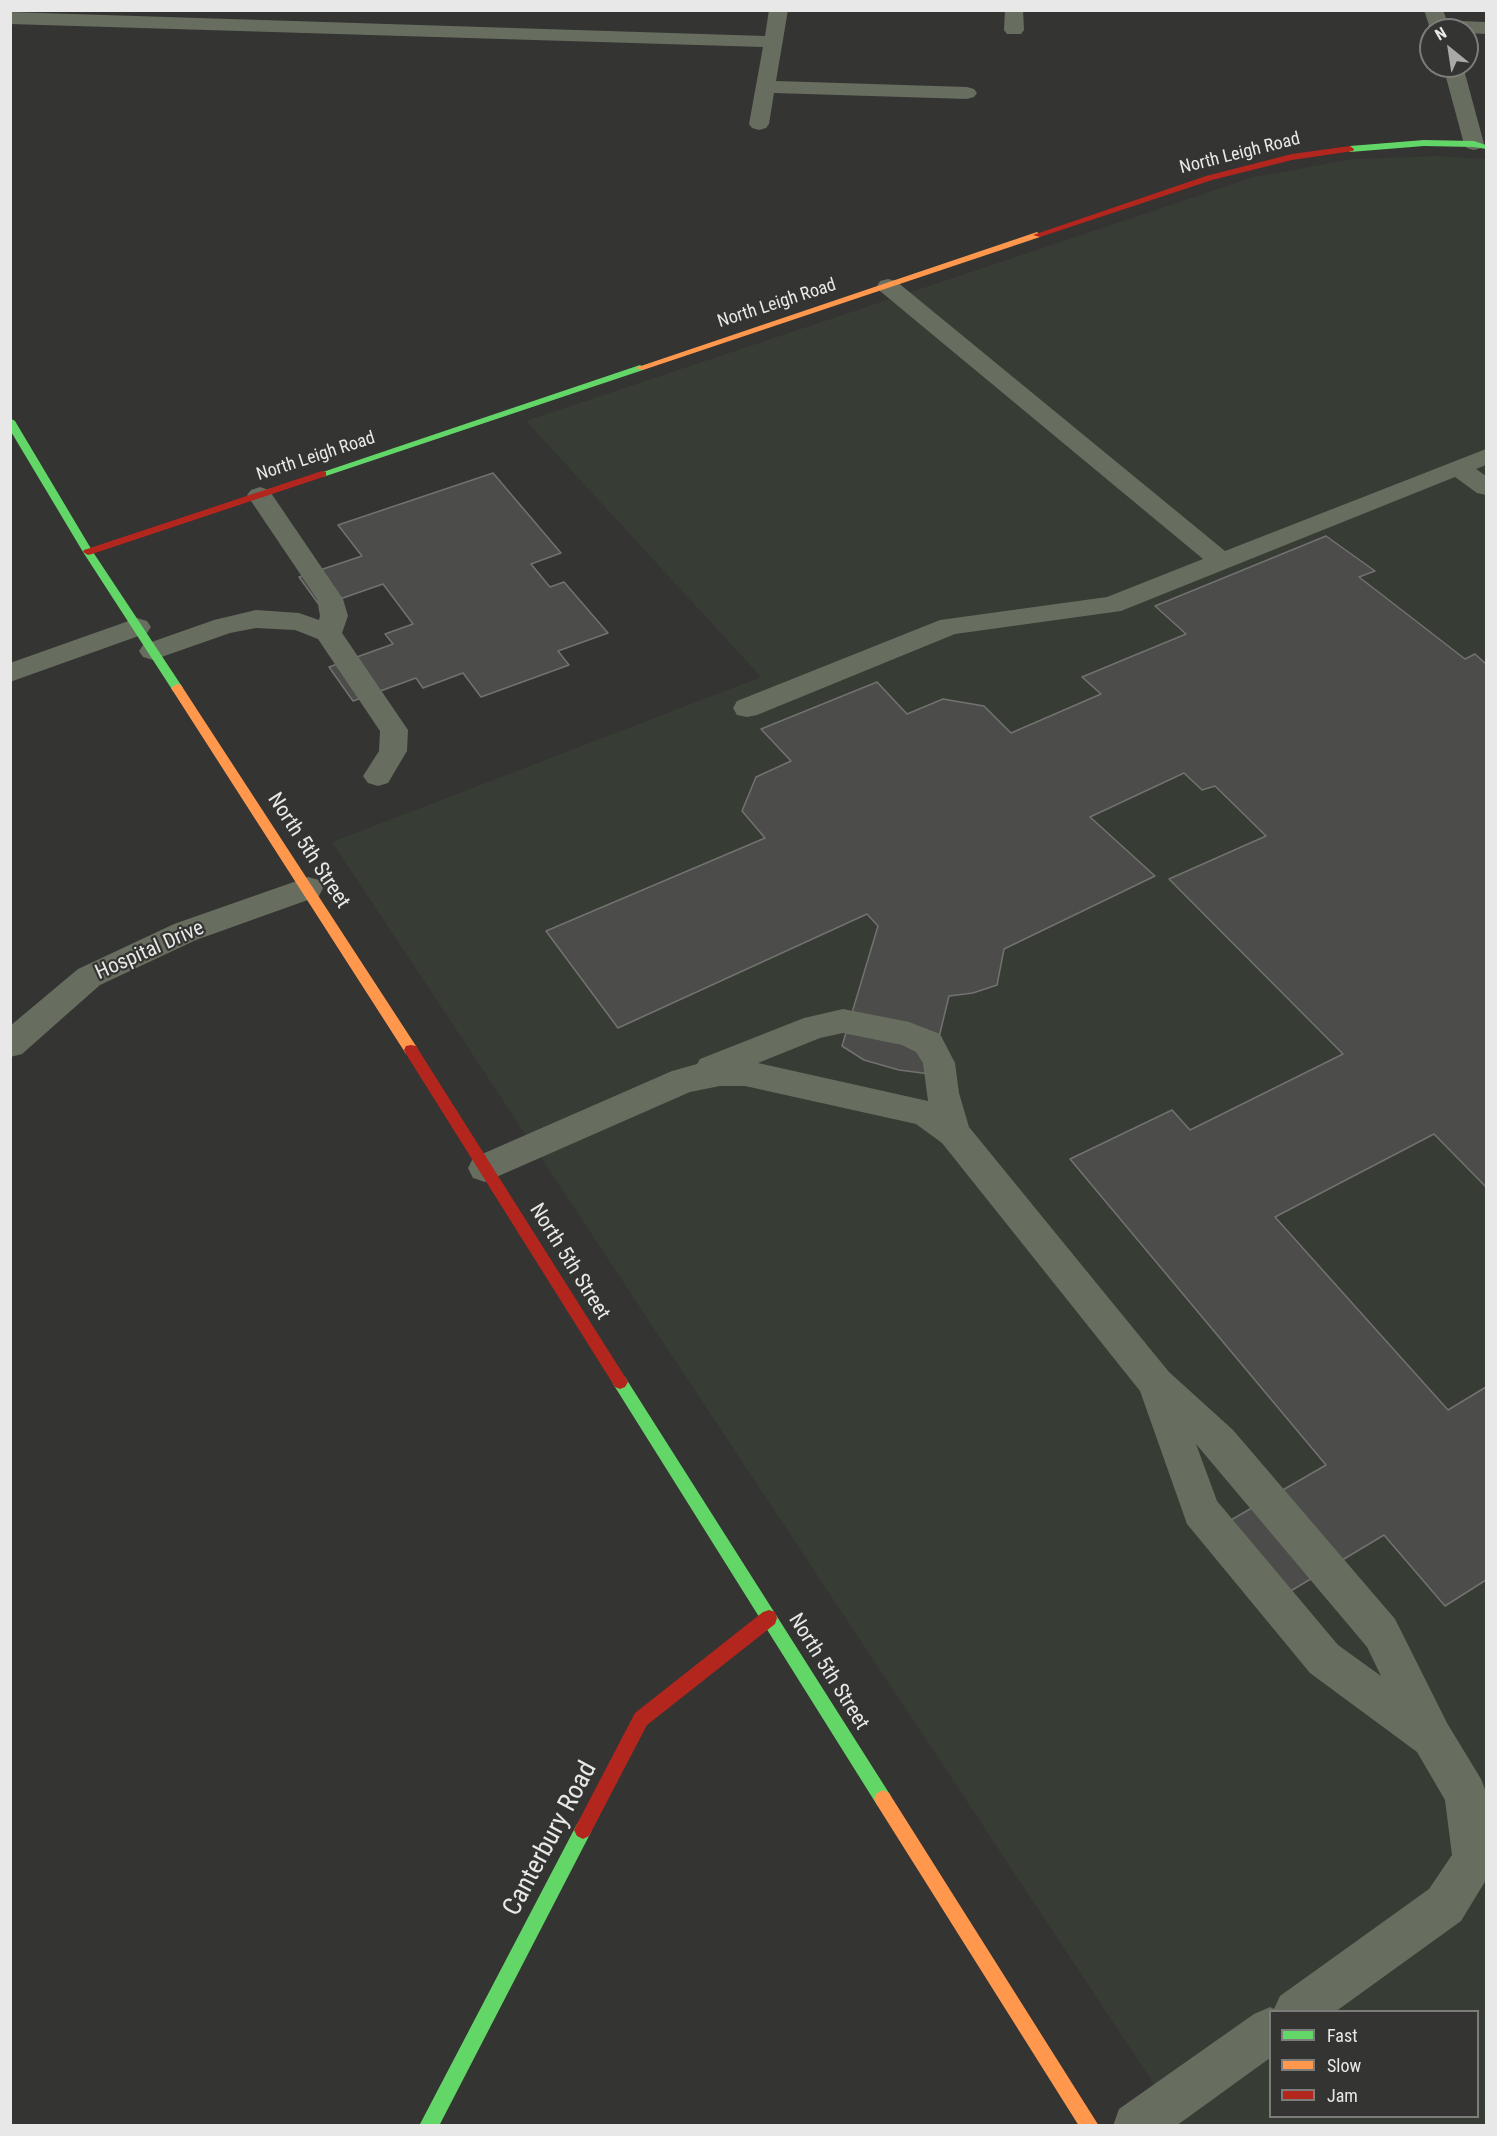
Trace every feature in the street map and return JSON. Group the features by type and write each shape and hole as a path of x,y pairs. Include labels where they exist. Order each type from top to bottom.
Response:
{"street":[{"path":"402,31 411,10"},
{"path":"759,124 779,10"},
{"path":"1014,10 1014,30"},
{"path":"10,40 26,16 402,31 774,42"},
{"path":"1457,78 1480,145"},
{"path":"766,87 967,93"},
{"name":"North Leigh Road","path":"88,552 1209,178 1292,157 1378,146 1424,143 1480,145"},
{"path":"888,286 1221,561"},
{"name":"North 5th Street","path":"10,421 88,552 308,888 1090,2126"},
{"path":"747,708 950,626 1113,604 1486,456"},
{"path":"1459,468 1486,488"},
{"path":"260,495 330,598 334,616 328,633"},
{"path":"153,651 224,626 256,619 299,621 328,633 394,730 393,752 378,776"},
{"path":"10,672 137,627"},
{"name":"Hospital Drive","path":"16,1033 89,977 185,932 308,888"},
{"path":"485,1168 667,1087 825,1025 843,1021 909,1034 928,1043 939,1063 942,1093 954,1132"},
{"path":"667,1087 720,1073 745,1073 926,1113 954,1132 1156,1384 1220,1442 1381,1633 1432,1738 1466,1794 1474,1860 1445,1905 1302,2007"},
{"path":"1156,1384 1201,1511 1324,1659 1432,1738"},
{"name":"Canterbury Road","path":"428,2126 641,1719 769,1618"},
{"path":"1136,2126 1269,2031"}],"shaded area":[{"path":"1436,156 1486,159 1486,2125 1181,2125 332,842 761,677 526,421 1254,177 1353,159"}],"building":[{"path":"493,473 561,553 531,564 550,587 564,582 608,633 558,651 569,665 481,697 463,673 423,688 416,678 353,701 329,667 393,644 385,634 413,624 383,584 320,606 299,577 362,556 338,525"},
{"path":"1326,536 1375,571 1359,577 1465,659 1475,654 1486,664 1486,1187 1434,1134 1275,1217 1448,1410 1486,1387 1486,1580 1445,1606 1384,1535 1289,1592 1231,1520 1326,1465 1070,1159 1172,1110 1190,1130 1343,1054 1169,879 1266,836 1215,786 1202,790 1184,773 1090,817 1155,876 1004,949 997,985 973,993 949,996 930,1074 899,1070 864,1060 842,1046 878,926 867,914 618,1028 546,931 765,838 742,811 756,777 791,761 761,729 877,682 907,714 943,699 984,706 1011,733 1101,694 1082,677 1186,634 1155,606"}],"traffic: fast":[{"path":"1350,149 1424,143 1474,144 1486,147"},
{"path":"322,474 640,368"},
{"path":"10,421 88,552 177,688"},
{"path":"620,1382 883,1799"},
{"path":"428,2126 583,1830"}],"traffic: slow":[{"path":"640,368 1037,235"},
{"path":"177,688 411,1050"},
{"path":"883,1799 1090,2126"}],"traffic: jam":[{"path":"1037,235 1209,178 1292,157 1350,149"},
{"path":"88,552 322,474"},
{"path":"411,1050 620,1382"},
{"path":"583,1830 641,1719 769,1618"}]}
